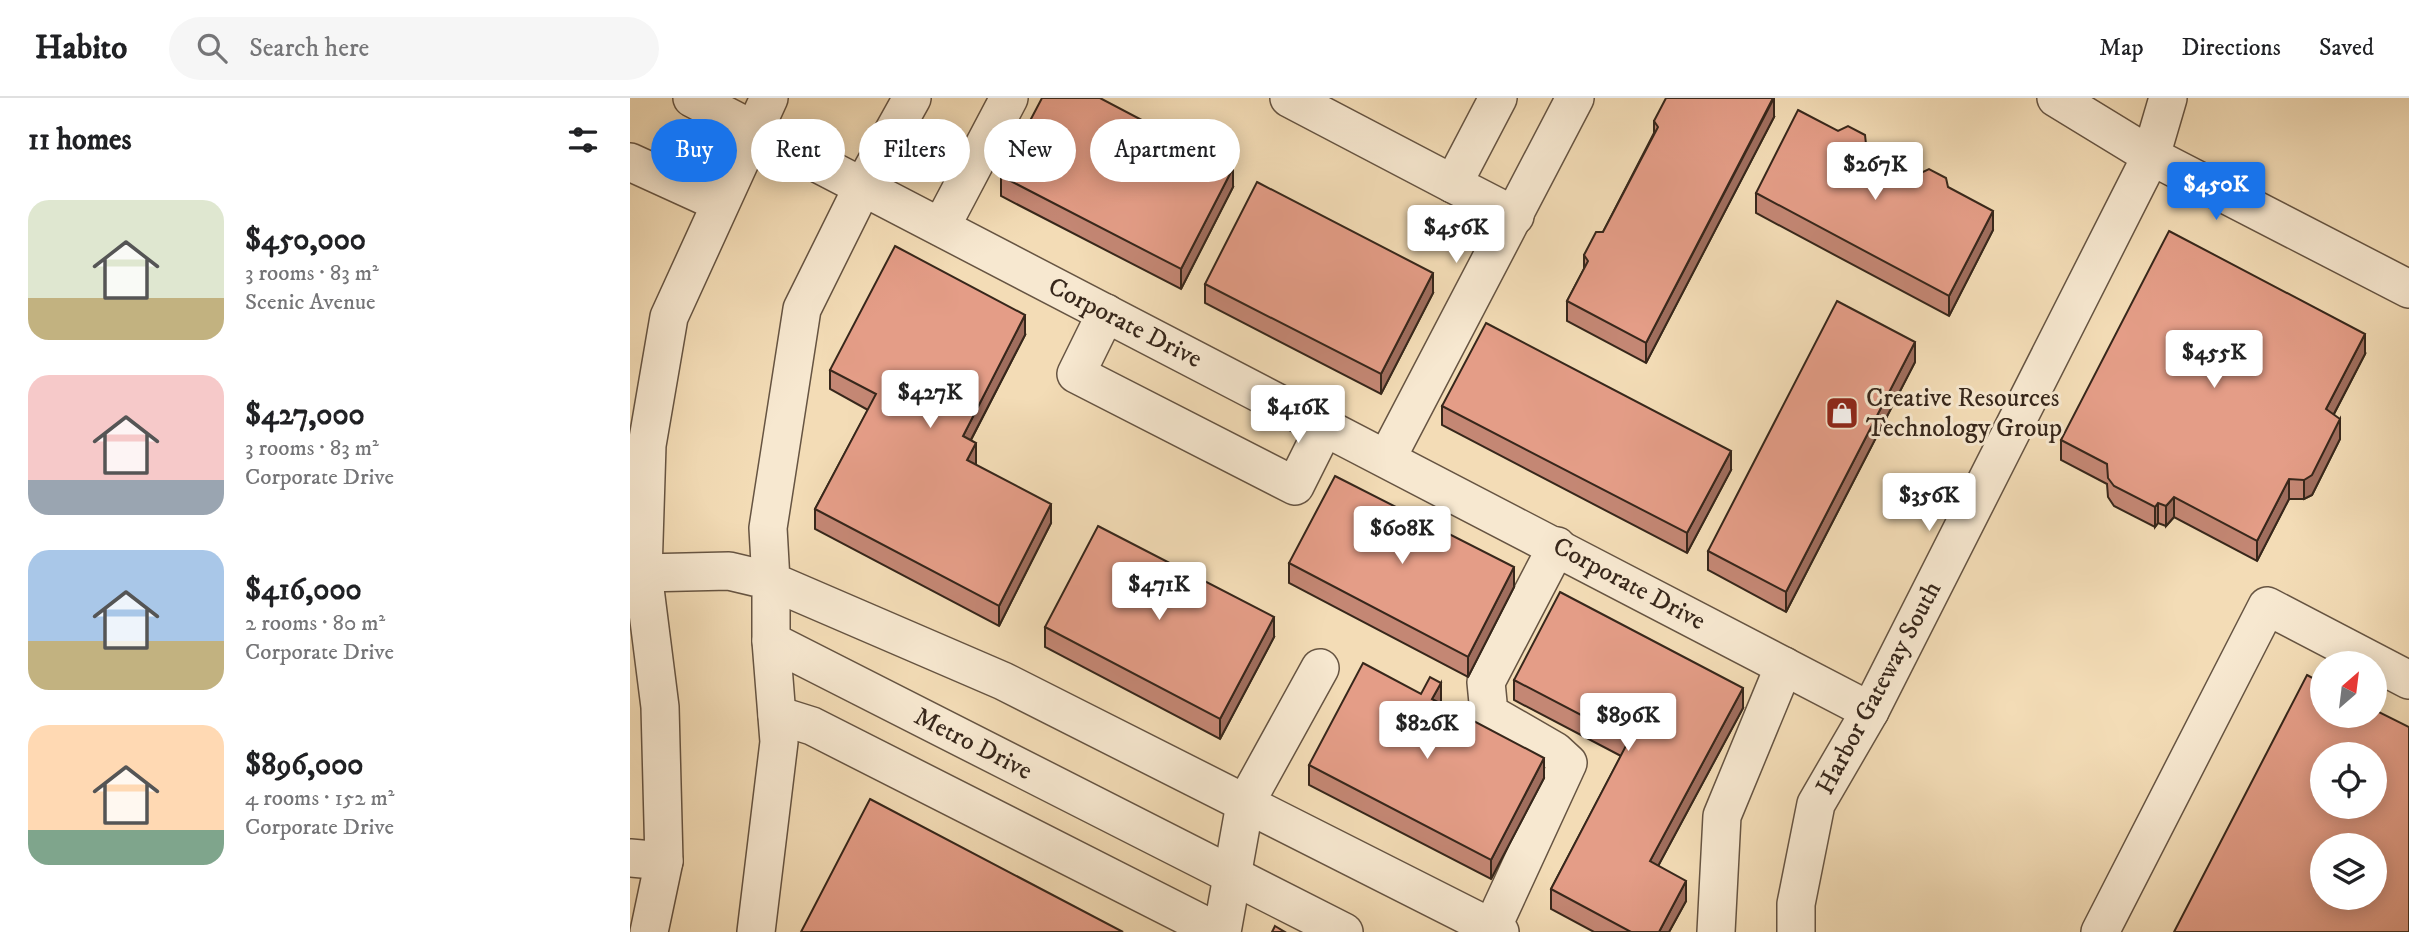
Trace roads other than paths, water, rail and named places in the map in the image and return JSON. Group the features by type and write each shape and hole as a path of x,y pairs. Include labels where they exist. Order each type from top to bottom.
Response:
{"street":[{"name":"Corporate Drive","path":"692,98 761,114 863,186 1870,711"},
{"path":"756,932 779,742 771,641 768,528 802,309 863,186 912,98"},
{"path":"941,227 1009,98"},
{"path":"1289,98 1515,216"},
{"path":"1454,184 1498,98"},
{"path":"1387,458 1575,98"},
{"path":"2056,98 2151,156 2409,289"},
{"name":"Harbor Gateway South","path":"1796,932 1796,904 1816,804 1870,711 2151,156 2168,98"},
{"path":"649,932 647,860 660,707 643,573 638,459 669,317 761,114"},
{"path":"630,162 720,203"},
{"path":"1106,313 1076,374 1295,485 1325,426"},
{"path":"643,573 729,571 771,581 1003,681 1496,930 1568,763 1555,751 1489,713 1486,682 1557,546"},
{"path":"2099,932 2267,606 2409,680"},
{"name":"Metro Drive","path":"771,641 1344,932"},
{"path":"1716,932 1722,816 1784,666"},
{"path":"777,716 831,736 1220,932 1245,804 1320,668"}],"place":[{"name":"Creative Resources Technology Group","path":"1842,413"}]}
